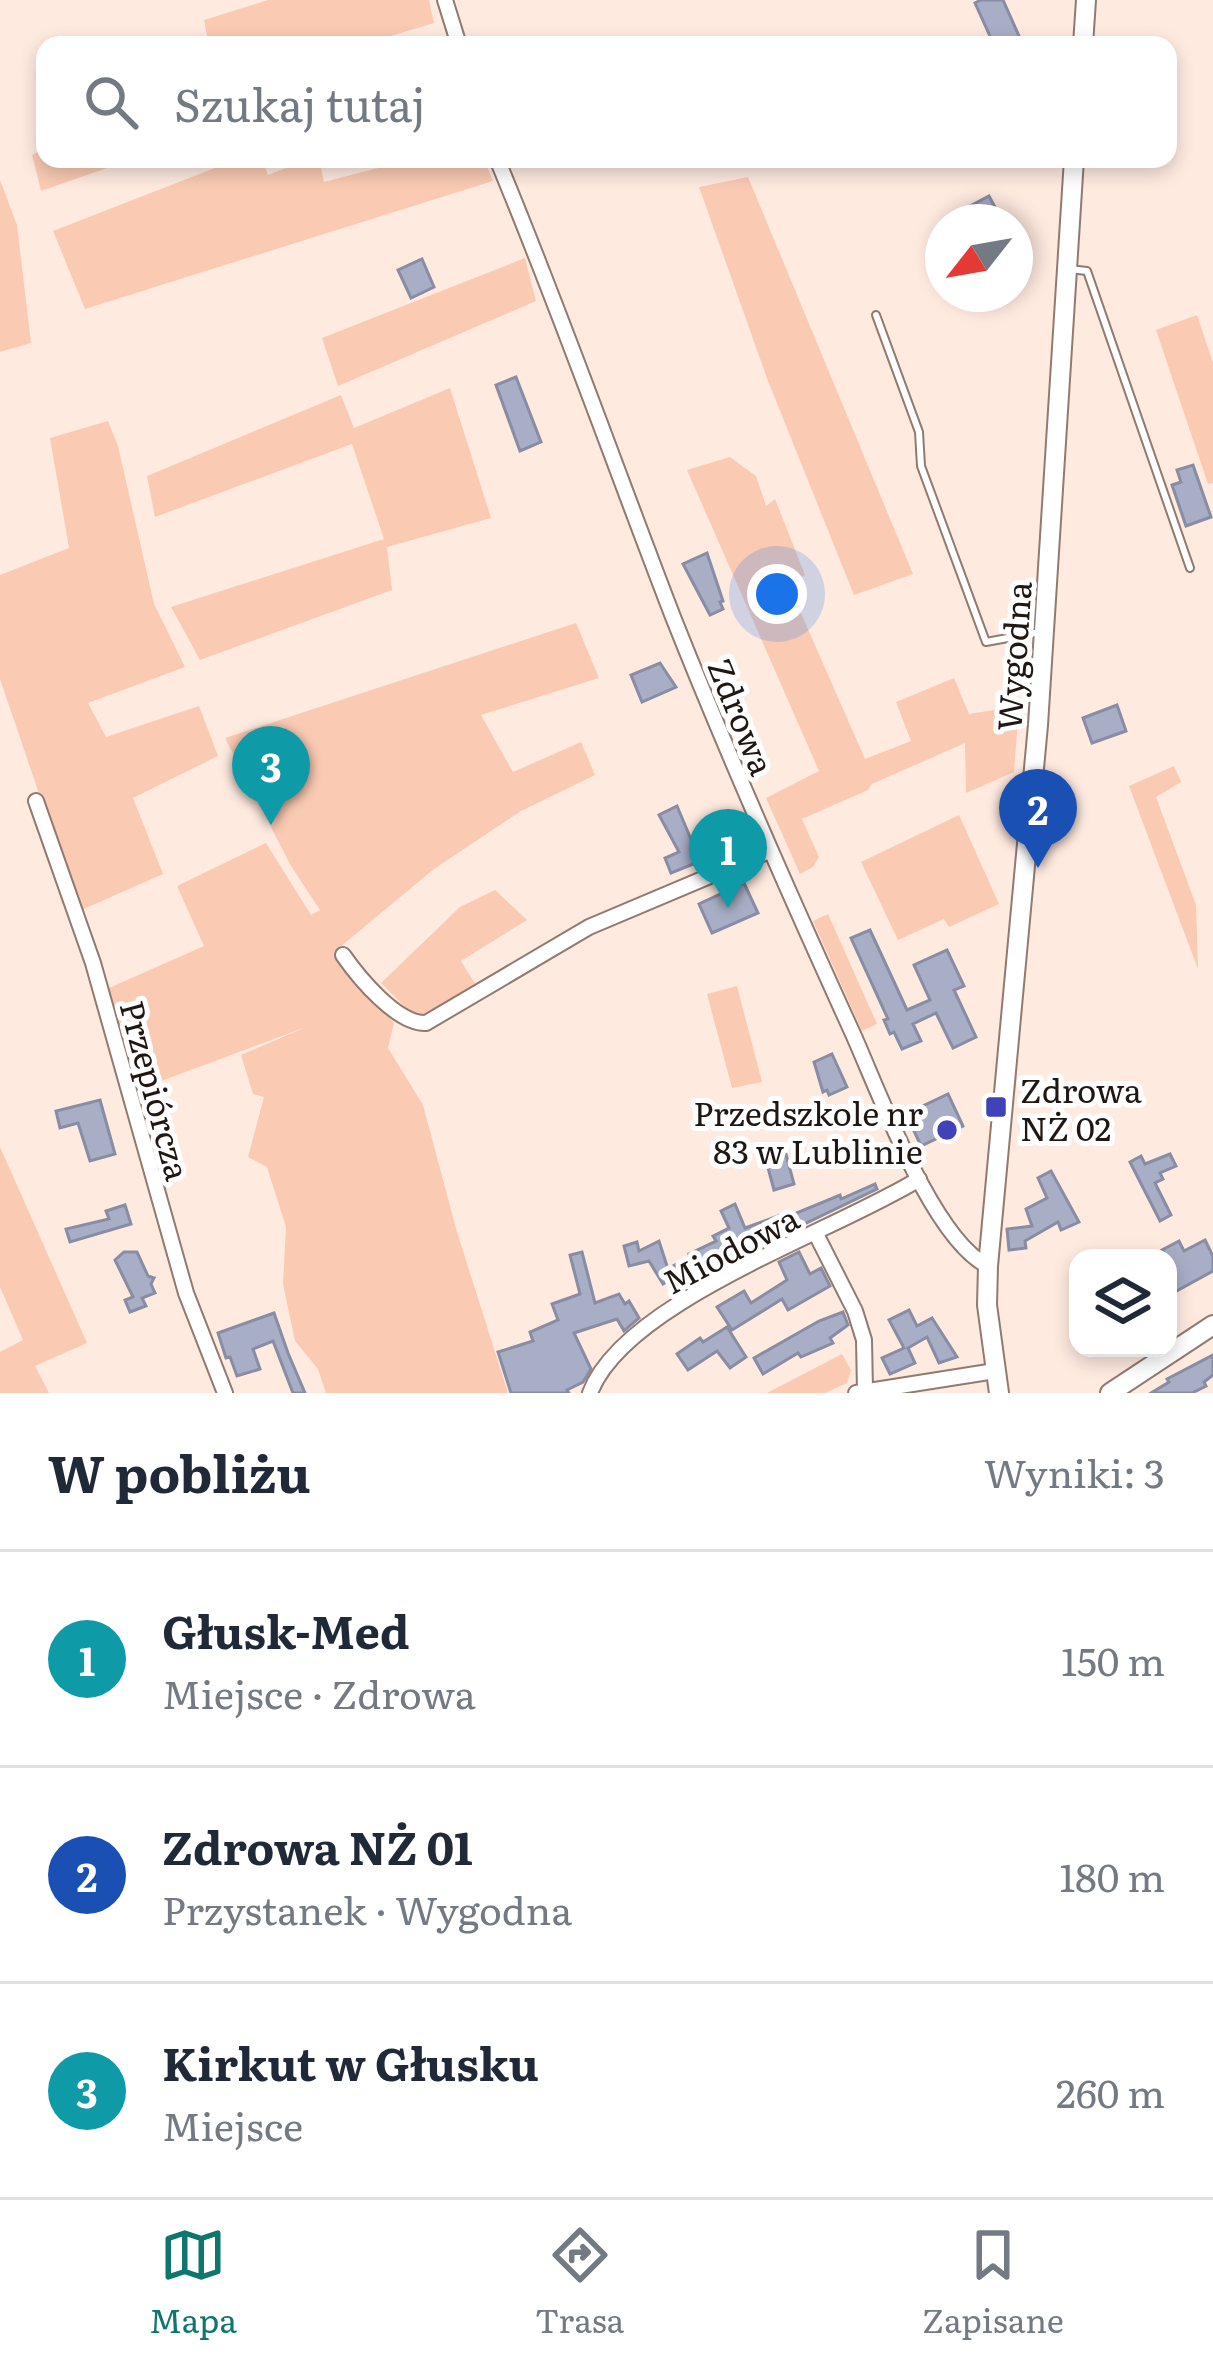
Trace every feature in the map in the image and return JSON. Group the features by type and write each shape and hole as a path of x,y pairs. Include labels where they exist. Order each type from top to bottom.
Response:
{"street":[{"path":"445,0 456,36"},
{"path":"1084,36 1086,0"},
{"name":"Zdrowa","path":"501,168 769,851 919,1179 960,1247 988,1266"},
{"name":"Wygodna","path":"1002,1393 987,1305 988,1266 1019,962 1073,168"},
{"name":"Przepiórcza","path":"36,801 93,963 186,1293 225,1393"},
{"path":"343,955 398,1016 412,1024 426,1023 589,927 769,851"},
{"name":"Miodowa","path":"590,1393 601,1369 659,1317 724,1277 919,1179"},
{"path":"816,1234 855,1311 864,1340 860,1391 995,1371"},
{"path":"1110,1393 1213,1325"}],"lane":[{"path":"1067,268 1087,271 1190,568"},
{"path":"876,315 919,432 920,466 986,642 1044,631"}],"shaded area":[{"path":"268,0 429,0 434,23 390,36 207,36 204,20"},
{"path":"36,153 36,168 107,168 41,191 32,155"},
{"path":"215,168 265,168 268,175 286,168 321,168 324,182 378,168 488,168 493,181 85,309 53,231"},
{"path":"748,177 913,574 854,595 768,381 699,187"},
{"path":"0,180 17,225 31,343 0,352"},
{"path":"525,258 536,301 338,386 322,338"},
{"path":"1197,315 1213,363 1213,483 1208,484 1156,330"},
{"path":"450,388 491,518 387,547 392,590 200,660 171,607 384,539 352,444 155,517 147,476 341,395 354,428"},
{"path":"108,421 118,446 154,604 185,667 88,703 106,737 199,706 218,756 133,798 163,874 79,911 0,679 0,575 69,548 50,438"},
{"path":"730,457 756,476 766,506 775,499 805,575 789,586 865,759 911,741 896,702 954,678 969,714 1019,706 1014,772 966,793 965,743 872,784 802,819 819,857 800,874 766,798 819,771 687,470"},
{"path":"576,623 599,678 481,715 513,772 581,742 595,775 521,811 434,869 334,952 394,1023 388,1048 423,1105 508,1393 326,1393 318,1369 295,1341 283,1284 286,1227 267,1167 248,1157 264,1097 253,1094 241,1055 306,1027 137,1090 109,988 204,946 177,886 266,843 311,915 320,910 291,866 225,738"},
{"path":"1174,766 1181,782 1156,797 1196,905 1198,969 1129,786"},
{"path":"959,815 999,904 949,927 944,919 898,940 861,862"},
{"path":"495,890 527,920 461,961 477,987 419,1016 409,1011 381,983 460,907"},
{"path":"828,914 877,1024 862,1031 813,921"},
{"path":"737,986 762,1082 732,1088 707,994"},
{"path":"0,1147 87,1343 35,1366 49,1393 0,1393 0,1352 23,1340 0,1287"},
{"path":"842,1354 851,1370 847,1383 825,1393 767,1393"}],"building":[{"path":"1003,0 1019,36 990,36 975,3"},
{"path":"422,259 434,287 411,298 398,270"},
{"path":"516,377 541,442 520,451 496,385"},
{"path":"1193,465 1211,517 1186,526 1172,485 1181,482 1177,470"},
{"path":"707,553 723,601 723,609 710,615 683,564"},
{"path":"660,663 676,687 642,702 631,675"},
{"path":"1117,705 1126,731 1092,743 1083,718"},
{"path":"677,806 693,844 729,829 736,847 671,873 665,858 679,852 659,815"},
{"path":"744,883 758,913 712,933 699,904"},
{"path":"870,930 907,1010 930,1000 914,965 947,950 964,986 954,990 976,1037 953,1048 936,1013 913,1024 921,1041 902,1049 894,1032 890,1034 884,1020 888,1019 851,938"},
{"path":"832,1054 847,1087 829,1095 823,1092 814,1062"},
{"path":"948,1094 963,1126 921,1146 906,1114"},
{"path":"100,1100 115,1154 90,1161 78,1123 60,1128 56,1111"},
{"path":"784,1147 794,1184 774,1190 764,1153"},
{"path":"1170,1154 1176,1166 1160,1173 1163,1179 1155,1183 1171,1215 1160,1221 1130,1162 1141,1156 1145,1164"},
{"path":"1051,1171 1079,1222 1061,1230 1058,1222 1025,1241 1026,1248 1009,1250 1007,1229 1032,1226 1026,1209 1047,1198 1038,1178"},
{"path":"875,1184 877,1189 740,1255 675,1293 668,1281 663,1284 649,1261 629,1266 624,1246 637,1242 639,1251 659,1241 668,1269 716,1241 713,1236 729,1228 721,1211 735,1204 745,1228"},
{"path":"125,1205 131,1224 70,1242 66,1229 109,1219 106,1211"},
{"path":"1205,1240 1213,1256 1213,1271 1177,1291 1177,1249 1164,1249 1179,1241 1184,1251"},
{"path":"124,1252 137,1252 148,1276 154,1278 155,1293 142,1298 146,1306 130,1312 125,1300 133,1297 115,1260"},
{"path":"582,1252 595,1303 619,1294 639,1318 624,1331 617,1319 574,1333 591,1369 569,1393 511,1393 498,1352 533,1341 530,1332 558,1320 552,1304 580,1294 570,1255"},
{"path":"799,1252 810,1274 821,1268 830,1286 788,1310 782,1299 732,1330 717,1307 744,1291 751,1303 787,1280 779,1262"},
{"path":"909,1310 917,1326 932,1318 957,1357 939,1363 927,1337 908,1348 915,1363 890,1374 882,1358 904,1348 889,1320"},
{"path":"843,1312 848,1325 830,1338 833,1343 801,1357 798,1353 763,1374 754,1358"},
{"path":"274,1313 305,1393 293,1393 273,1341 253,1349 260,1369 237,1376 230,1357 226,1358 218,1333"},
{"path":"727,1327 746,1357 730,1368 717,1351 688,1370 677,1354"},
{"path":"1213,1355 1213,1375 1204,1382 1206,1386 1192,1393 1151,1393 1167,1379"}],"place":[{"name":"Kirkut w Głusku","path":"271,825"},
{"name":"Zdrowa NŻ 01","path":"1038,868"},
{"name":"Głusk-Med","path":"728,908"},
{"name":"Zdrowa NŻ 02","path":"996,1107"},
{"name":"Przedszkole nr 83 w Lublinie","path":"947,1130"}]}
